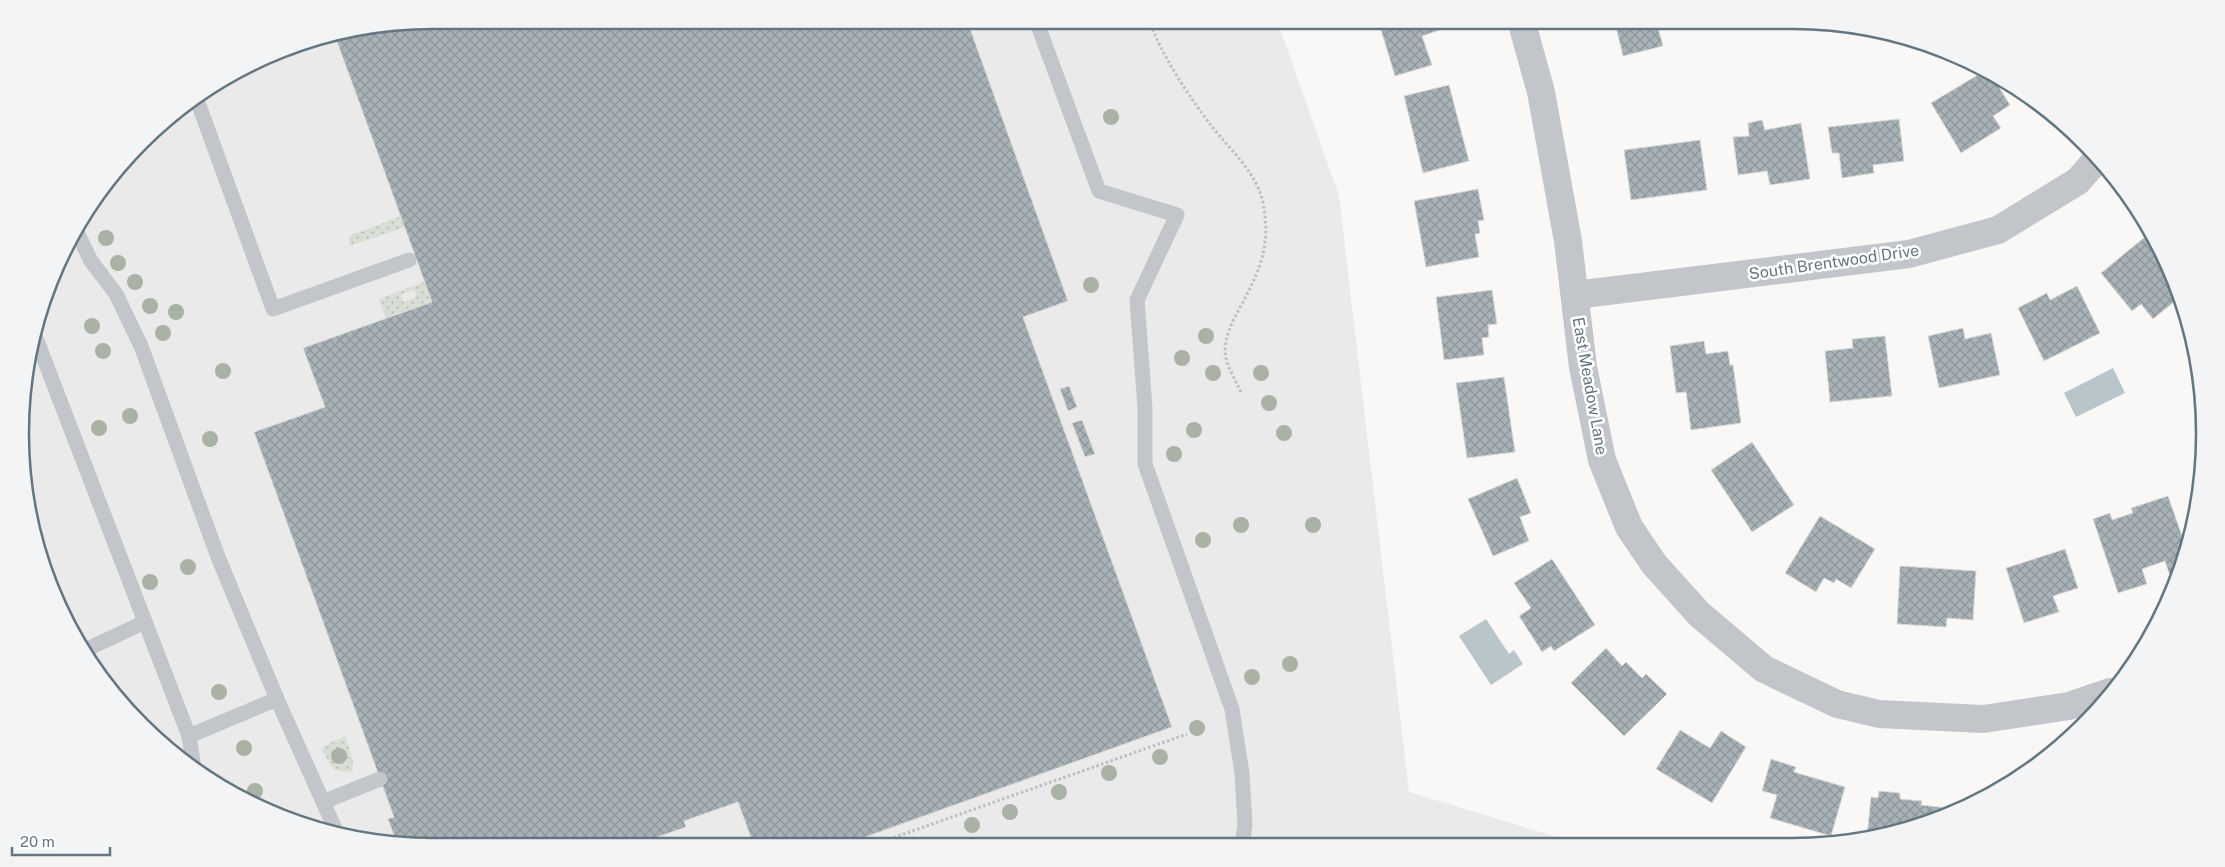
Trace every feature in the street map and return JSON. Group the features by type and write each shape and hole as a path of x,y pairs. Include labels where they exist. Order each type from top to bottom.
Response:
{"street":[{"name":"East Meadow Lane","path":"1524,29 1541,92 1568,241 1583,367 1602,460 1629,528 1654,564 1699,614 1764,668 1837,704 1879,714 1983,719 2069,706 2100,695"},
{"name":"South Brentwood Drive","path":"1575,295 1909,254 1998,230 2078,181 2093,164"}],"lane":[{"path":"1039,29 1099,191 1177,215 1137,300 1145,408 1144,464 1232,709 1242,773 1245,825 1243,838"},
{"path":"199,104 273,309 409,260"},
{"path":"79,237 91,261 116,294 141,346 218,557 277,699 333,825"},
{"path":"39,346 189,736 193,759"},
{"path":"90,648 145,622"},
{"path":"189,736 277,699"},
{"path":"323,802 380,780"}],"path":[{"path":"1152,29 1210,124 1252,176 1263,200 1266,228 1264,254 1228,330 1225,351 1230,369 1241,392"},
{"path":"893,838 1186,734"}],"shaded area":[{"path":"434,29 1280,29 1339,196 1409,792 1560,838 434,838 381,835 303,817 254,797 231,784 187,755 167,738 147,720 112,680 70,613 50,564 43,538 32,486 30,460 29,434 32,381 50,303 70,254 97,209 129,167 167,129 209,97 254,70 303,50 355,37 381,32"},
{"path":"401,216 405,227 350,246 349,236"},
{"path":"424,282 432,302 386,318 379,299","holes":["414,290 417,297 403,302 401,294"]},
{"path":"2113,368 2125,393 2076,417 2064,393"},
{"path":"1486,619 1509,654 1514,650 1523,664 1491,685 1459,636"},
{"path":"345,736 353,760 352,772 334,770 322,750 324,746"}],"building":[{"path":"434,29 970,29 1068,301 1023,317 1172,727 862,838 751,838 738,802 684,821 686,827 655,838 434,838 394,836 388,819 394,817 254,432 325,407 303,348 432,302 337,41 381,32"},
{"path":"1381,29 1440,29 1422,36 1432,65 1395,76"},
{"path":"1616,29 1658,29 1663,46 1623,56"},
{"path":"1979,74 1998,86 2010,105 1993,116 2001,128 1961,153 1931,103"},
{"path":"1449,85 1469,161 1423,173 1404,96"},
{"path":"1899,119 1904,161 1873,165 1874,173 1842,178 1839,153 1832,153 1828,127"},
{"path":"1762,120 1765,130 1801,123 1810,179 1770,185 1767,171 1738,175 1733,137 1749,136 1748,123"},
{"path":"1700,140 1707,190 1631,200 1624,150"},
{"path":"1478,189 1484,220 1478,221 1480,233 1475,234 1479,257 1426,267 1414,201"},
{"path":"2145,237 2155,254 2174,302 2153,319 2141,304 2132,311 2101,273"},
{"path":"2077,286 2100,333 2044,361 2018,308 2047,293 2050,300"},
{"path":"1492,290 1497,324 1488,325 1489,337 1482,338 1484,355 1444,360 1436,297"},
{"path":"1963,328 1965,339 1991,333 2000,375 1939,388 1928,336"},
{"path":"1885,336 1892,396 1830,402 1825,351 1853,348 1852,339"},
{"path":"1704,341 1706,354 1728,351 1730,365 1733,365 1741,423 1691,430 1686,392 1676,393 1670,346"},
{"path":"1504,377 1515,452 1467,458 1456,383"},
{"path":"1069,386 1077,407 1068,411 1060,389"},
{"path":"1082,420 1095,454 1085,457 1072,423"},
{"path":"1752,442 1794,505 1752,532 1711,470"},
{"path":"1517,478 1531,513 1520,517 1529,541 1493,556 1468,499"},
{"path":"2168,496 2182,537 2170,576 2165,561 2142,569 2147,584 2118,593 2093,519 2110,513 2112,520 2133,513 2131,508"},
{"path":"1820,516 1875,549 1851,588 1836,579 1834,583 1824,578 1816,592 1785,573"},
{"path":"2065,549 2078,588 2053,596 2059,612 2024,623 2006,568"},
{"path":"1552,559 1595,625 1554,651 1551,646 1542,652 1519,616 1531,608 1514,583"},
{"path":"1900,566 1976,571 1973,620 1947,618 1946,627 1897,624"},
{"path":"1606,648 1622,666 1626,662 1642,678 1646,674 1667,694 1624,736 1571,683"},
{"path":"1680,730 1710,748 1721,731 1746,747 1712,803 1656,769"},
{"path":"1771,759 1796,767 1794,772 1845,787 1831,836 1770,818 1777,795 1762,791"},
{"path":"1879,791 1900,793 1900,799 1922,801 1921,805 1945,808 1922,817 1868,830 1871,797 1878,798"}]}
